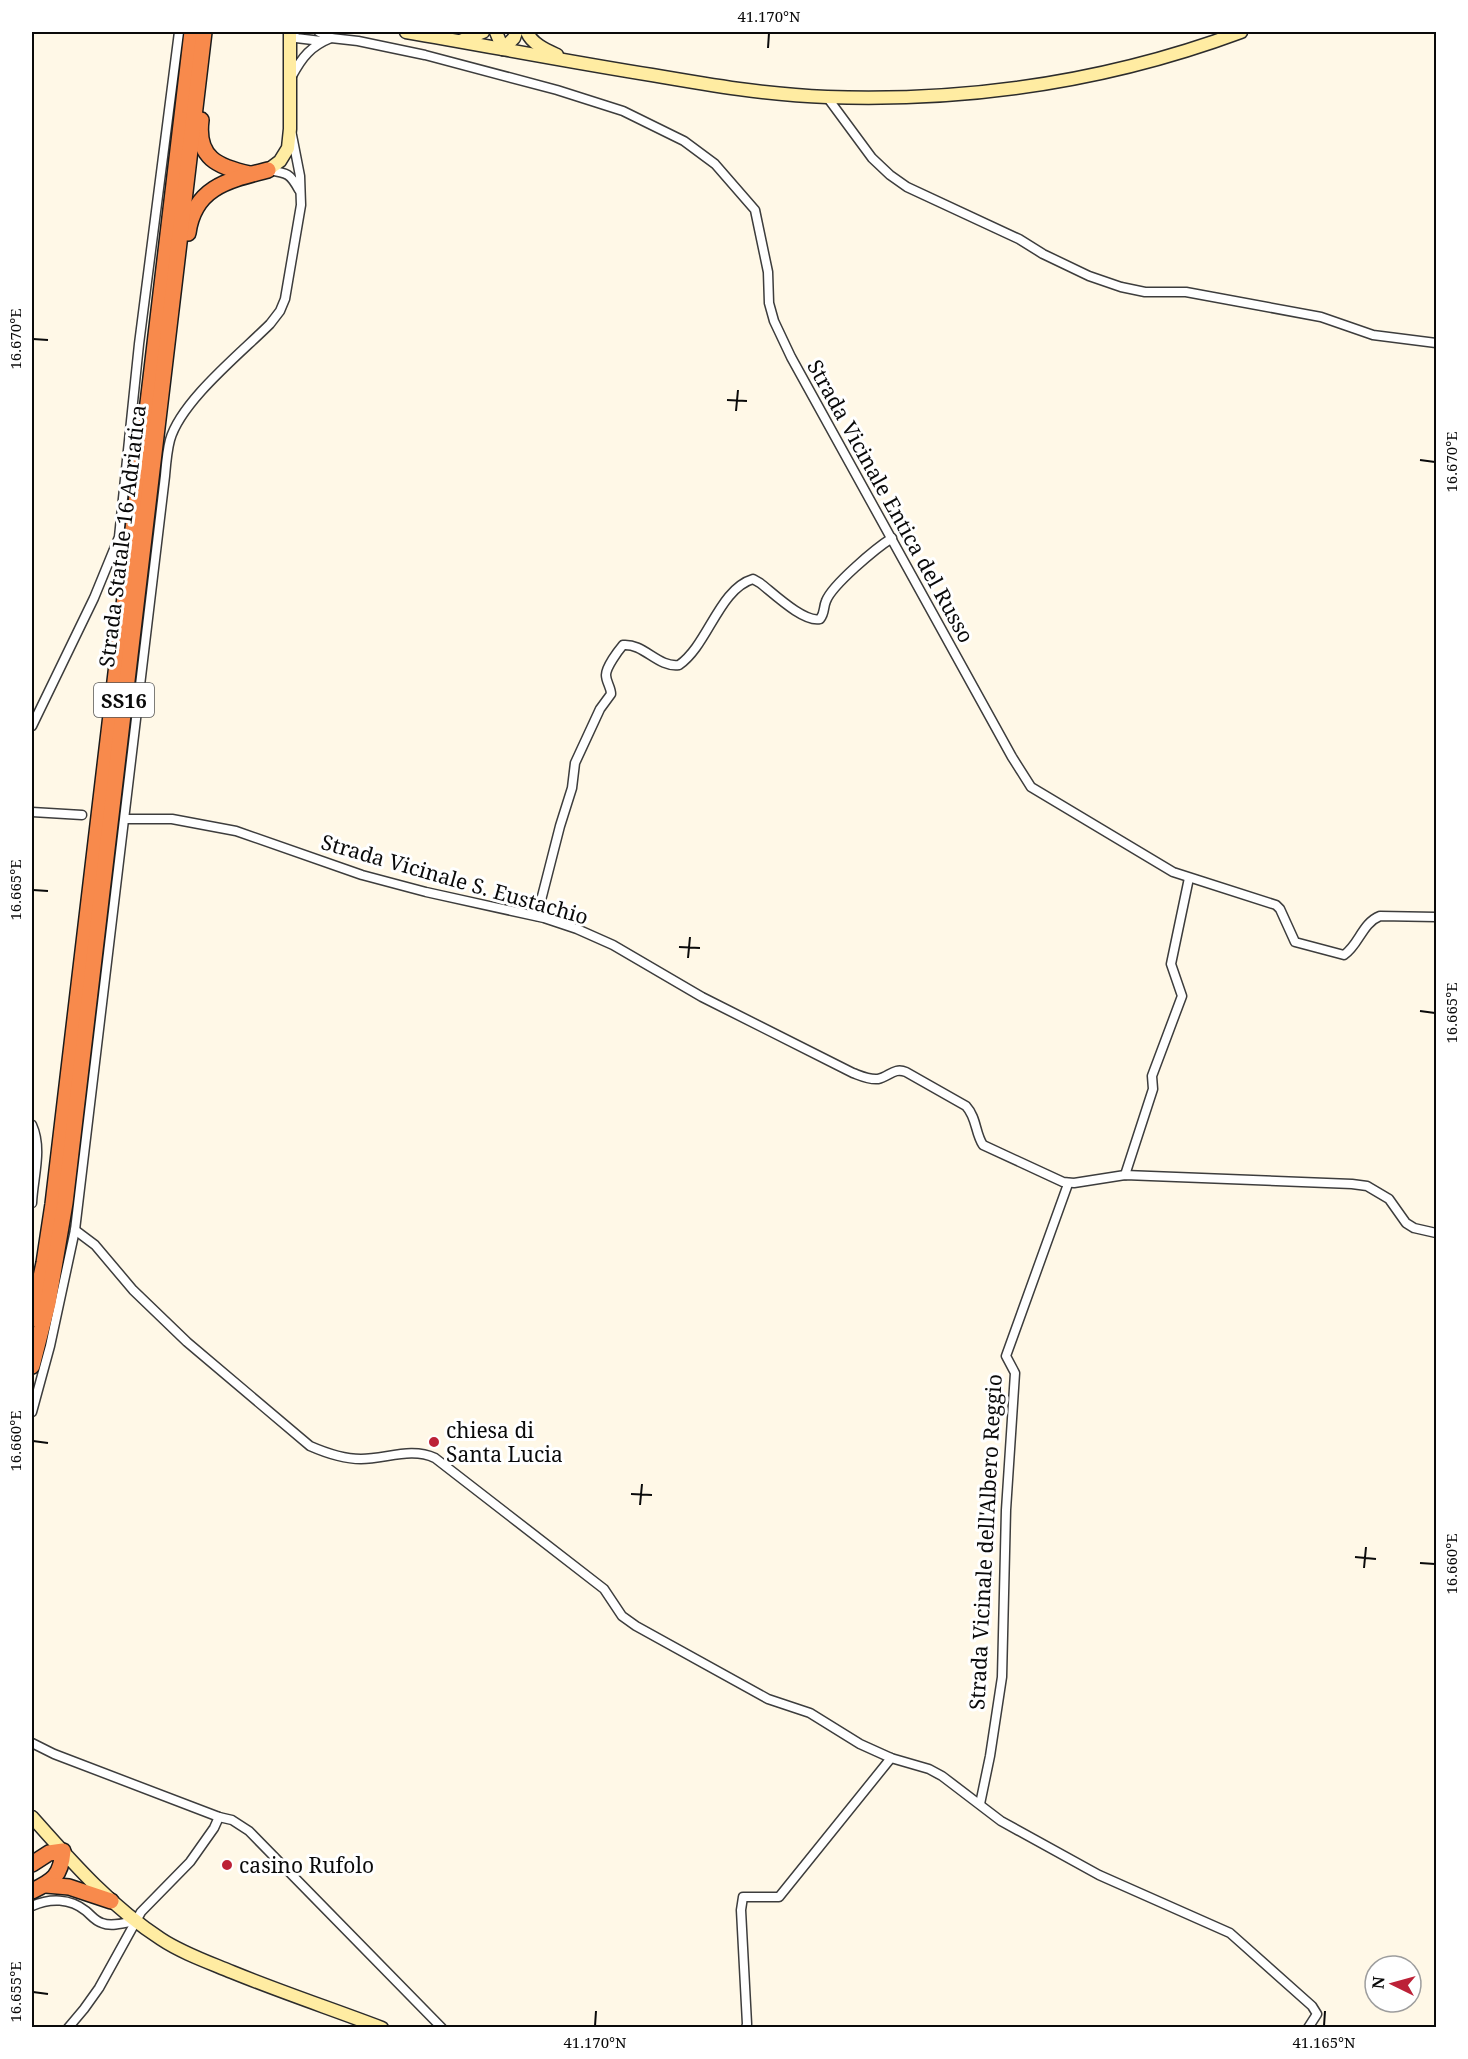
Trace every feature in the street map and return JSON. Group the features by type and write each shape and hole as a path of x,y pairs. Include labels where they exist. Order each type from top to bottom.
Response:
{"highway":[{"name":"Strada Statale 16 Adriatica","path":"32,1319 53,1204 192,32"},
{"name":"Strada Statale 16 Adriatica","path":"32,1366 48,1303 65,1203 205,32"},
{"path":"205,32 208,59 200,126 203,147 217,164 226,169 250,174"},
{"path":"169,320 182,281 189,222 196,206 215,187 268,170"},
{"path":"32,1864 49,1853 63,1851 62,1863 58,1872 53,1879 39,1888"},
{"path":"39,1888 69,1887 111,1901"}],"main road":[{"path":"268,170 280,161 288,148 291,32"},
{"path":"406,32 718,87 826,97 926,98 994,92 1092,75 1194,49 1241,32"},
{"path":"459,41 483,32"},
{"path":"496,32 503,49"},
{"path":"503,49 516,32"},
{"path":"526,32 541,48 572,62"},
{"path":"32,1817 82,1874 135,1921 163,1941 201,1959 382,2028"}],"street":[{"path":"32,726 94,598 119,537 139,344 179,32"},
{"name":"Strada Vicinale Entica del Russo","path":"291,32 296,38 358,41 557,90 612,108 684,141 715,164 755,210 768,272 769,303 774,321 791,357 1012,757 1031,787 1173,872 1276,905 1280,909 1294,942 1344,955 1352,950 1367,925 1374,918 1380,916 1437,917"},
{"path":"289,81 311,48 328,40 319,32"},
{"path":"826,97 872,158 907,188 1018,239 1089,276 1145,292 1186,292 1321,317 1373,335 1437,343"},
{"path":"32,1412 50,1346 75,1230 171,439 180,418 192,400 270,324 280,311 285,299 301,205 299,167 290,129"},
{"path":"268,170 287,172 300,191"},
{"path":"537,916 572,788 575,763 600,709 611,694 606,671 620,648 623,645 631,645 666,664 679,665 695,649 734,592 753,579 798,613 815,621 820,619 824,614 826,600 838,585 867,556 892,538"},
{"path":"32,812 82,815"},
{"name":"Strada Vicinale S. Eustachio","path":"125,819 172,819 236,831 362,875 426,892 537,916 577,929 613,945 702,997 853,1073 867,1078 878,1078 895,1071 906,1072 966,1107 972,1113 978,1138 983,1145 1068,1184"},
{"path":"1125,1176 1154,1089 1152,1076 1182,996 1171,964 1189,878"},
{"path":"32,1125 37,1136 32,1203"},
{"path":"1068,1184 1125,1176 1341,1183 1367,1186 1389,1199 1406,1223 1414,1228 1437,1233"},
{"name":"Strada Vicinale dell'Albero Reggio","path":"980,1804 1002,1677 1006,1510 1015,1373 1006,1356 1068,1184"},
{"path":"75,1230 95,1245 133,1290 187,1342 310,1446 323,1452 362,1459 412,1454 435,1458 604,1589 622,1616 636,1626 768,1699 810,1713 861,1744 891,1758 929,1769 942,1776 1001,1821 1099,1875 1230,1933 1312,2006 1317,2014 1308,2028"},
{"path":"32,1743 54,1754 232,1820 249,1831 442,2028"},
{"path":"746,2028 741,1910 743,1897 778,1897 891,1758"},
{"path":"68,2028 99,1988 141,1912 190,1862 219,1817"},
{"path":"32,1906 48,1901 64,1901 81,1907 101,1923 117,1924 135,1921"}],"place":[{"name":"chiesa di Santa Lucia","path":"434,1442"},
{"name":"casino Rufolo","path":"227,1865"}]}
